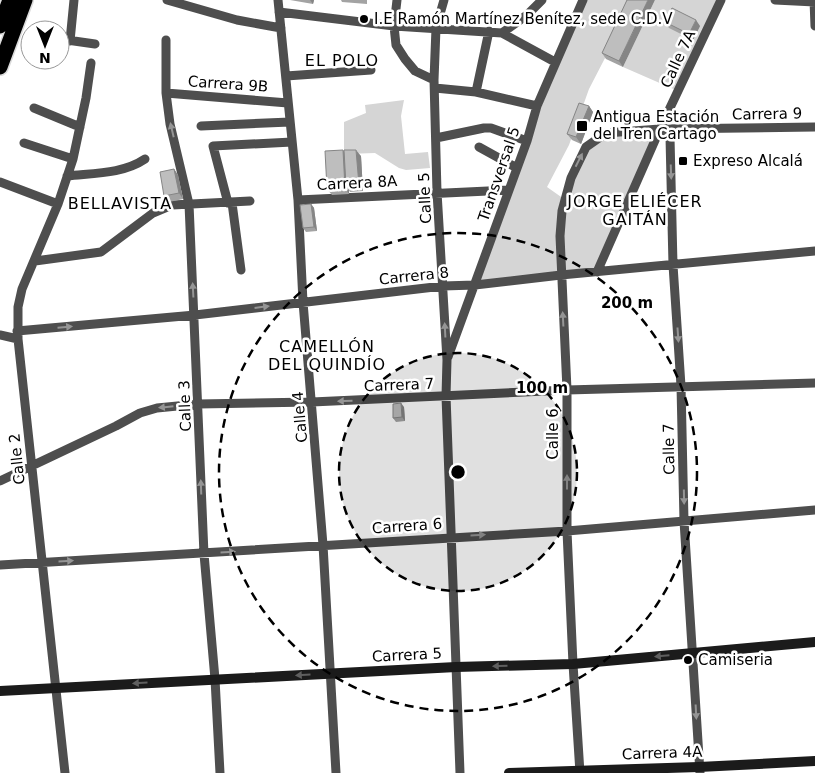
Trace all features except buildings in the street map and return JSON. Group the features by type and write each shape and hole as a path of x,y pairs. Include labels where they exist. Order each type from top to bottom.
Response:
{"highway":[{"path":"0,26 10,0"},
{"path":"0,67 26,0"}],"main road":[{"name":"Carrera 5","path":"0,691 456,667 573,664 815,642"},
{"name":"Carrera 4A","path":"509,773 699,770 815,761"}],"street":[{"path":"74,0 70,41 95,44"},
{"path":"168,0 237,20 281,28"},
{"name":"Calle 4","path":"278,0 298,200 323,545 336,773"},
{"path":"397,0 394,26 396,45 415,71 435,84 537,106"},
{"name":"Calle 5","path":"444,0 436,28 436,138 447,360 446,396 460,773"},
{"path":"502,33 542,0"},
{"name":"Transversal 5","path":"447,360 517,168 537,106 583,0"},
{"name":"Calle 7A","path":"597,272 660,129 721,0"},
{"path":"775,0 815,1 815,26"},
{"path":"279,12 394,26 502,33 555,62"},
{"path":"476,92 489,31"},
{"name":"Calle 3","path":"166,40 166,93 170,124 189,204 204,554 216,679 220,773"},
{"name":"Calle 2","path":"66,773 17,335 18,307 22,288 58,204 73,159 86,98 91,63"},
{"name":"Carrera 9B","path":"286,76 371,70"},
{"name":"Carrera 9B","path":"166,93 288,103"},
{"path":"34,108 80,127"},
{"path":"202,126 290,122"},
{"name":"Carrera 9","path":"660,129 815,127"},
{"path":"436,138 492,128 526,141"},
{"name":"Calle 7","path":"660,129 666,131 670,137 673,265 681,386 684,521 699,770"},
{"name":"Calle 6","path":"580,772 567,530 566,390 560,275 562,212 571,178 586,147 606,133 660,129"},
{"path":"241,270 230,203 213,146 292,142"},
{"path":"24,143 73,159"},
{"path":"479,147 517,168"},
{"path":"67,176 122,169 136,165 145,159"},
{"path":"0,182 58,204"},
{"name":"Carrera 8A","path":"298,200 508,190"},
{"path":"35,261 101,252 152,213 172,205 250,201"},
{"name":"Carrera 8","path":"0,335 17,335 443,286 475,285 815,251"},
{"name":"Carrera 7","path":"0,481 140,413 157,408 198,404 312,402 566,390 815,382"},
{"name":"Carrera 6","path":"0,565 204,554 567,530 815,510"}],"shaded area":[{"path":"583,0 635,0 589,89 569,145 547,187 564,199 586,147 606,133 660,129 597,272 476,282 509,190"},
{"path":"655,0 717,0 678,91 623,67"},
{"path":"404,100 401,116 405,154 428,152 430,168 406,170 399,168 375,153 346,154 344,151 344,122 366,113 365,105"}],"place":[{"name":"I.E Ramón Martínez Benítez, sede C.D.V","path":"364,19"},
{"name":"Antigua Estación del Tren Cartago","path":"582,126"},
{"name":"Expreso Alcalá","path":"683,161"},
{"name":"Camiseria","path":"688,660"}],"district":[{"name":"EL POLO","path":"342,60"},
{"name":"BELLAVISTA","path":"120,203"},
{"name":"JORGE ELIÉCER GAITÁN","path":"635,210"},
{"name":"CAMELLÓN DEL QUINDÍO","path":"327,355"}]}
